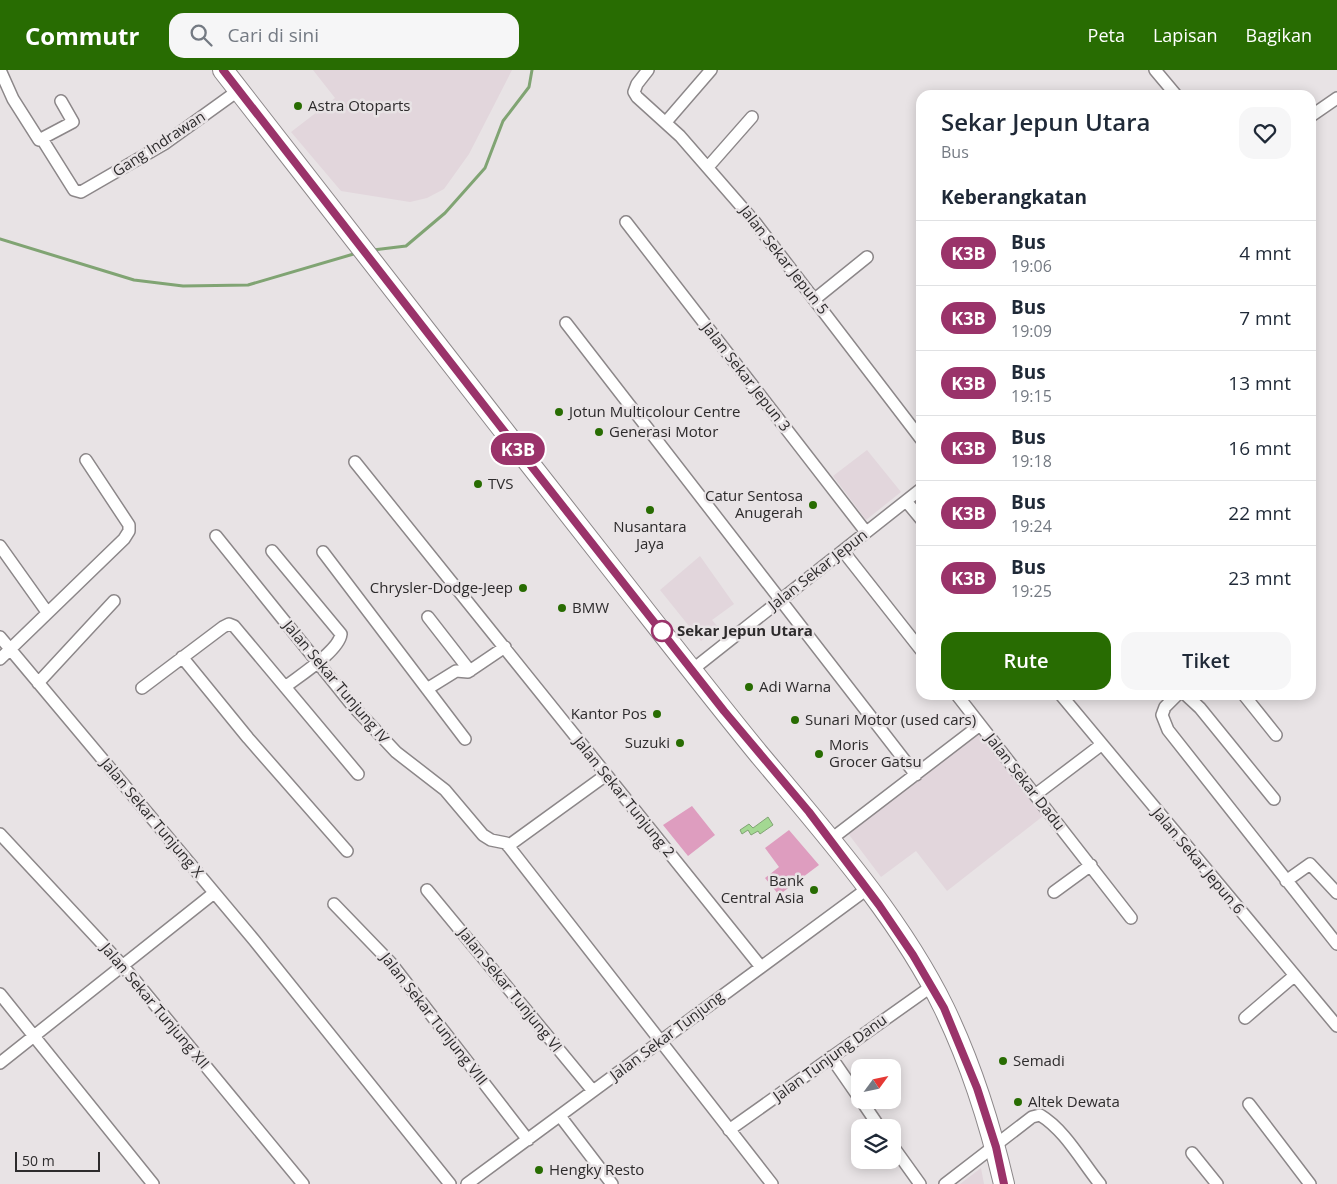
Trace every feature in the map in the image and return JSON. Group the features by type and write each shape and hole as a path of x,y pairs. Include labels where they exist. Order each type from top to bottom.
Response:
{"highway":[{"path":"224,70 692,670 830,840 867,889 913,955 944,1008 968,1064 996,1147 1004,1184"}],"street":[{"path":"0,70 12,99 39,140 73,122 61,101"},
{"name":"Jalan Sekar Jepun 5","path":"648,70 637,84 634,92 666,122 708,167 815,299 916,432"},
{"path":"666,122 711,70"},
{"path":"1155,70 1172,90"},
{"name":"Gang Indrawan","path":"42,139 77,192 93,186 157,148 239,90"},
{"path":"1316,113 1337,98"},
{"path":"708,167 752,117"},
{"name":"Jalan Sekar Jepun 3","path":"626,222 866,532"},
{"path":"815,299 867,257"},
{"path":"566,323 782,599 916,775"},
{"path":"0,659 124,539 129,531 129,525 86,460"},
{"name":"Jalan Sekar Tunjung 2","path":"355,462 761,967"},
{"name":"Jalan Sekar Jepun","path":"692,670 916,493"},
{"path":"906,501 916,513"},
{"name":"Jalan Sekar Tunjung IV","path":"216,536 352,705 396,752 445,790 483,834 491,840 502,841 508,846 772,1184"},
{"path":"0,546 47,612"},
{"path":"272,551 341,634 340,641 318,662 285,687"},
{"path":"843,551 916,644"},
{"path":"323,552 465,739"},
{"path":"38,683 114,601"},
{"path":"428,617 470,671"},
{"path":"142,688 229,624 234,626 358,774"},
{"name":"Jalan Sekar Tunjung X","path":"0,637 254,940 450,1184"},
{"path":"427,689 456,671 470,671 505,648"},
{"path":"182,657 248,738 347,851"},
{"path":"961,700 980,725"},
{"name":"Jalan Sekar Jepun 6","path":"1065,700 1337,1026"},
{"path":"1172,700 1165,707 1162,715 1168,730 1337,944"},
{"path":"1191,700 1274,799"},
{"path":"1248,700 1276,735"},
{"name":"Jalan Sekar Dadu","path":"830,840 980,725 1131,918"},
{"path":"1035,795 1101,745"},
{"path":"508,846 606,775"},
{"name":"Jalan Sekar Tunjung XII","path":"0,834 123,966 303,1184"},
{"path":"1286,881 1310,864 1337,894"},
{"path":"1054,892 1091,865"},
{"name":"Jalan Sekar Tunjung","path":"467,1184 867,889"},
{"name":"Jalan Sekar Tunjung VI","path":"427,890 593,1091"},
{"path":"0,1063 214,893"},
{"name":"Jalan Sekar Tunjung VIII","path":"334,904 391,964 528,1140"},
{"path":"1245,1018 1294,976"},
{"name":"Jalan Tunjung Danu","path":"730,1130 932,986"},
{"path":"0,994 153,1184"},
{"path":"831,1058 851,1086"},
{"path":"1249,1104 1310,1184"},
{"path":"945,1184 1032,1118 1040,1115 1048,1120 1062,1136 1100,1184"},
{"path":"560,1116 612,1184"},
{"path":"1192,1153 1217,1184"},
{"path":"901,1158 920,1184"}],"shaded area":[{"path":"313,70 512,70 469,154 444,189 427,198 410,202 341,191 291,132 335,98"},
{"path":"867,450 901,492 866,520 833,476"},
{"path":"700,556 734,604 712,620 718,627 701,641 660,590"},
{"path":"979,731 1047,813 947,891 916,851 881,877 847,832"},
{"path":"692,806 715,835 688,856 663,825"},
{"path":"768,817 773,825 760,834 758,831 751,835 748,830 742,834 740,830 749,824 753,828"},
{"path":"789,830 819,865 779,895 765,878 779,867 765,848"},
{"path":"981,1168 984,1184 960,1184"}],"waterway":[{"path":"373,250 406,246 445,213 485,168 503,121 529,87 532,70"},
{"path":"0,239 134,280 183,286 248,285 357,253"}],"bus line":[{"name":"K3B","path":"223,70 724,711 809,812 879,905 913,955 944,1008 977,1088 996,1147 1004,1184"}],"place":[{"name":"Astra Otoparts","path":"298,106"},
{"name":"Jotun Multicolour Centre","path":"559,412"},
{"name":"Generasi Motor","path":"599,432"},
{"name":"TVS","path":"478,484"},
{"name":"Catur Sentosa Anugerah","path":"813,505"},
{"name":"Nusantara Jaya","path":"650,510"},
{"name":"Chrysler-Dodge-Jeep","path":"523,588"},
{"name":"BMW","path":"562,608"},
{"name":"Sekar Jepun Utara","path":"662,631"},
{"name":"Adi Warna","path":"749,687"},
{"name":"Kantor Pos","path":"657,714"},
{"name":"Sunari Motor (used cars)","path":"795,720"},
{"name":"Suzuki","path":"680,743"},
{"name":"Moris Grocer Gatsu","path":"819,754"},
{"name":"Bank Central Asia","path":"814,890"},
{"name":"Semadi","path":"1003,1061"},
{"name":"Altek Dewata","path":"1018,1102"},
{"name":"Hengky Resto","path":"539,1170"}]}
